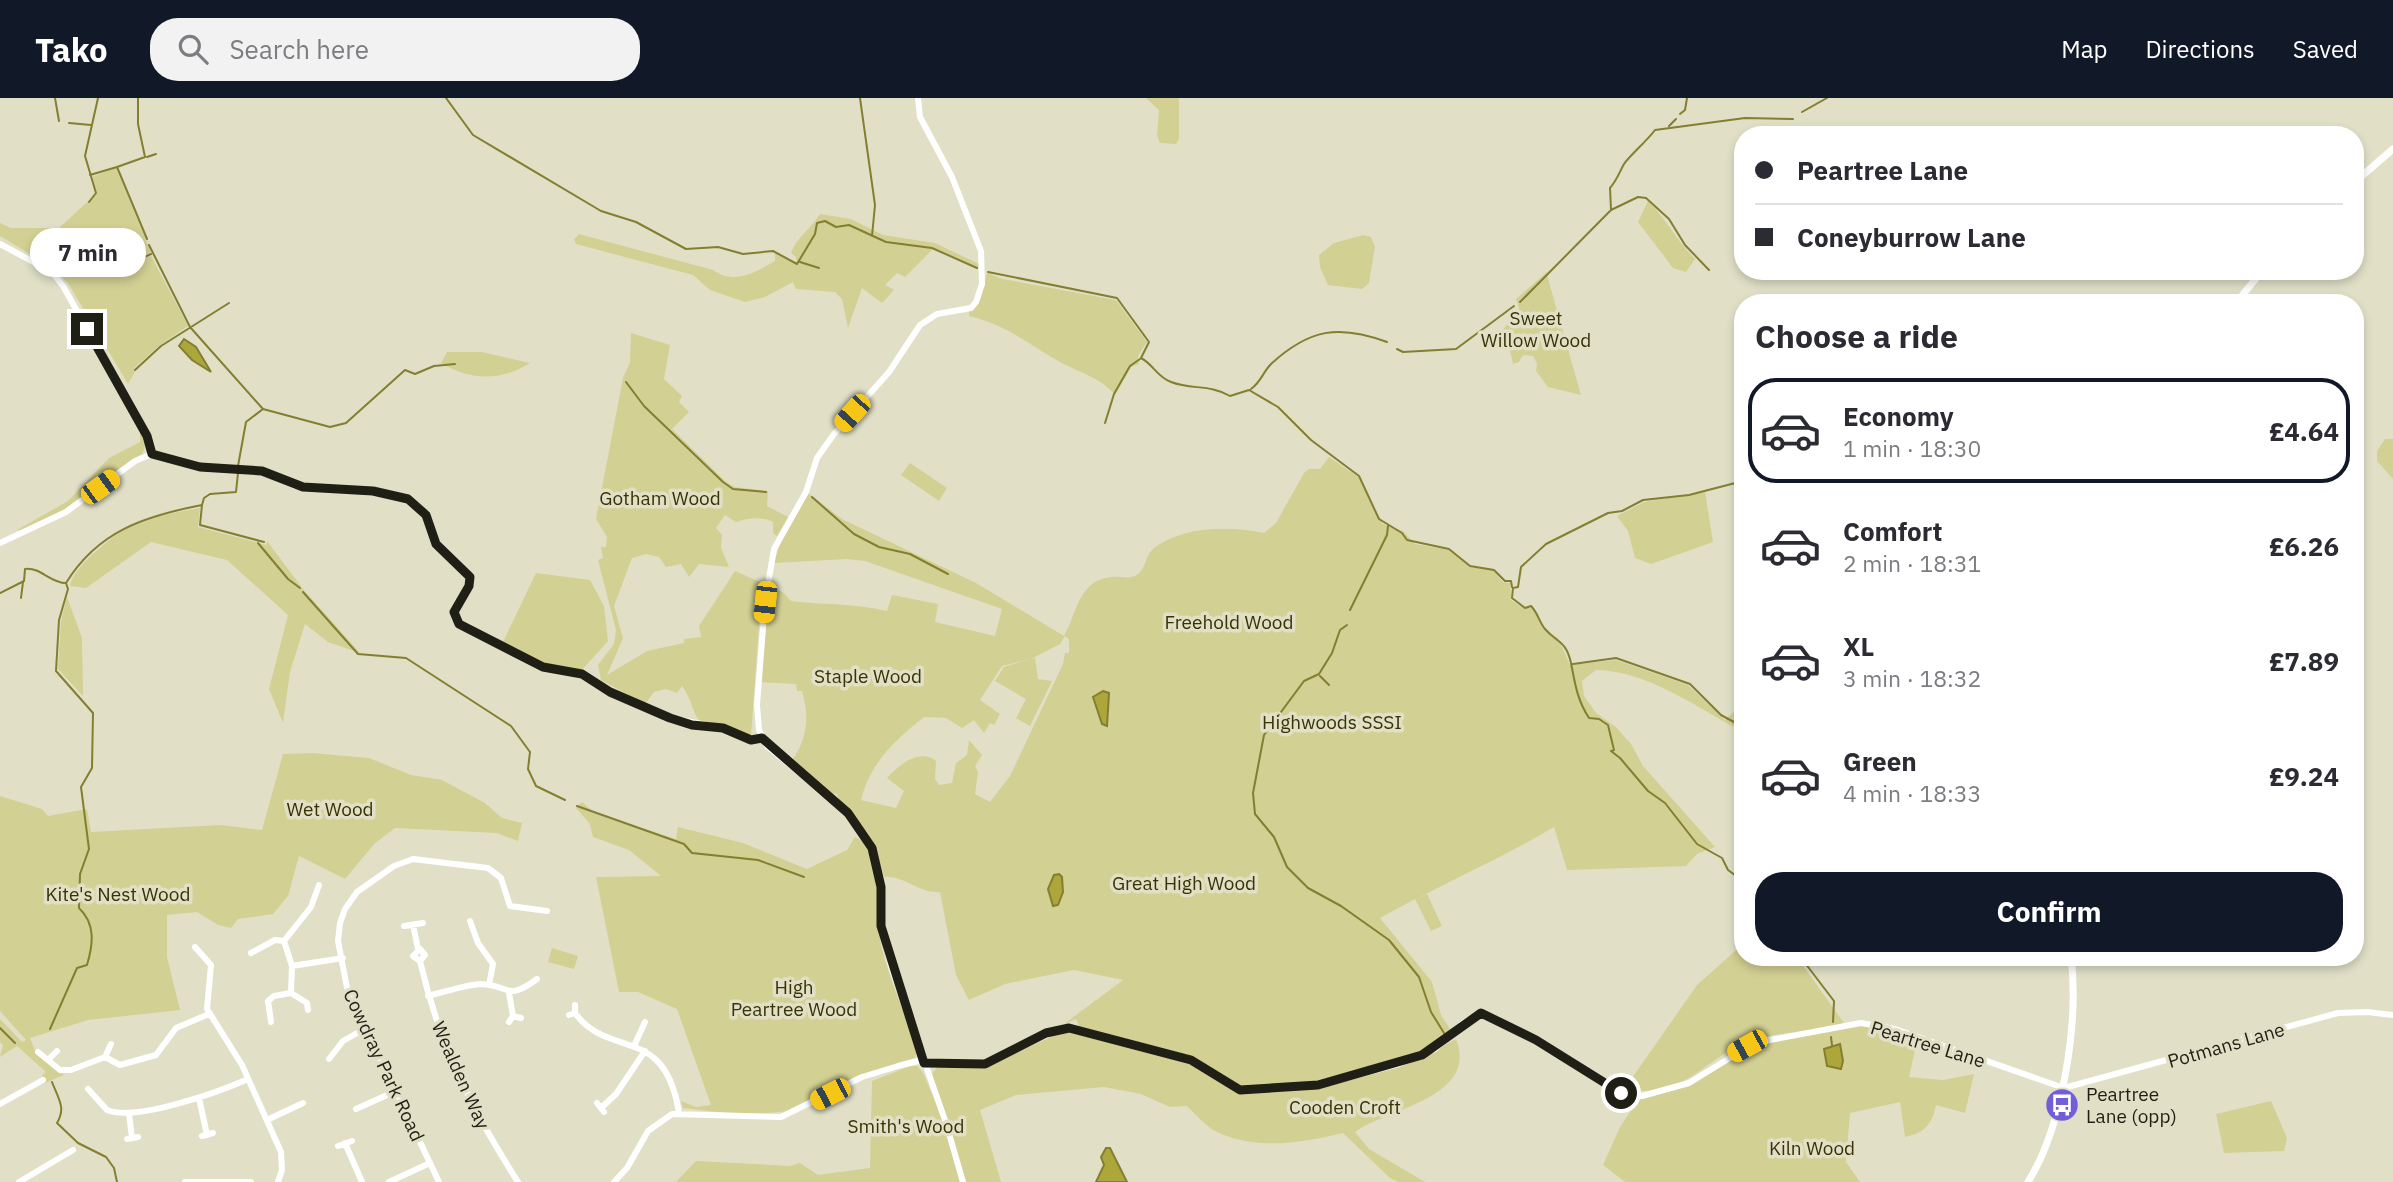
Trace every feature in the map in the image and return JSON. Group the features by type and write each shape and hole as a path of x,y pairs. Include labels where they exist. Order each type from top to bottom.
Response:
{"main road":[{"path":"2364,174 2393,149"},
{"path":"2243,294 2255,280"},
{"path":"2028,1182 2042,1156 2061,1086 2072,1010 2072,966"}],"street":[{"path":"918,98 920,117 949,170 981,251 983,270 976,302 971,308 927,319 889,372 834,433 817,458 806,492 775,549 758,668 757,705 762,738 848,813 872,848 881,887 881,926 963,1182"},
{"path":"0,244 52,272 63,286 147,436 152,454"},
{"path":"0,543 66,512 135,461 152,454 200,467 262,471 303,487 373,491 408,499 426,515 436,544 470,577 469,586 454,612 459,624 543,667 582,674 610,692 670,718 692,725 723,728 751,740 762,738"},
{"name":"Cowdray Park Road","path":"439,1182 347,988 338,932 345,909 357,892 403,862 422,859 480,865 497,873 510,906 538,912 547,911"},
{"path":"457,872 458,863"},
{"path":"284,941 319,898 319,885"},
{"path":"536,920 538,912"},
{"path":"404,926 423,923"},
{"path":"463,930 471,924 493,964 489,985"},
{"name":"Wealden Way","path":"413,925 418,949 413,956 420,961 428,996 469,1102 518,1182"},
{"path":"251,953 262,943 284,941"},
{"path":"284,941 292,966 291,993"},
{"path":"195,947 208,960 212,975 206,1002 209,1014 232,1045 267,1120 283,1162 278,1182"},
{"path":"208,960 215,954"},
{"path":"292,966 343,958"},
{"path":"428,996 475,985 489,985 509,993 534,982 526,977"},
{"path":"271,1022 265,1000 291,993"},
{"path":"291,993 307,1007 315,1002"},
{"path":"509,993 514,1019"},
{"path":"573,1011 593,1029 645,1051 670,1078 678,1113 664,1117 652,1126 627,1168 614,1182"},
{"name":"Peartree Lane","path":"678,1113 781,1116 862,1077 918,1061 985,1064 1046,1033 1069,1028 1191,1060 1240,1090 1318,1085 1422,1055 1481,1013 1536,1040 1621,1093 1632,1096 1667,1091 1689,1083 1754,1043 1861,1023 1895,1029 2061,1086"},
{"name":"Potmans Lane","path":"2061,1086 2073,1087 2338,1013 2393,1015"},
{"path":"104,1057 120,1065 149,1058 163,1049 176,1028 209,1014"},
{"path":"634,1046 645,1022"},
{"path":"333,1056 343,1041 366,1028"},
{"path":"38,1052 56,1069 67,1071 104,1057 111,1044"},
{"path":"48,1060 57,1051"},
{"path":"600,1108 616,1094 645,1051"},
{"path":"88,1089 102,1107 113,1113 130,1114 199,1098 248,1079"},
{"path":"0,1104 43,1080"},
{"path":"360,1105 396,1091"},
{"path":"199,1098 208,1135"},
{"path":"267,1120 298,1103"},
{"path":"130,1114 132,1138"},
{"path":"345,1143 362,1182"},
{"path":"19,1182 73,1150"},
{"path":"389,1182 430,1163"},
{"path":"185,1182 216,1179 251,1182"}],"green space":[{"path":"1146,98 1179,98 1179,139 1176,144 1160,143 1157,135 1159,110"},
{"path":"116,168 151,252 123,265 151,256 188,326 160,345 134,368 135,372 128,384 68,283 53,268 0,236 0,223 11,228 59,228 97,193 92,177"},
{"path":"1648,201 1695,259 1686,272 1673,268 1638,222"},
{"path":"820,214 851,219 883,235 935,243 979,264 979,268 934,248 905,277 897,273 885,285 894,290 882,303 862,288 848,328 842,299 835,292 796,289 793,282 765,297 745,302 710,290 693,275 576,244 574,239 579,234 713,270 729,277 737,277 752,273 775,261 775,253 797,265 796,257 791,253 793,248"},
{"path":"1363,235 1371,237 1375,247 1369,283 1362,289 1328,285 1320,267 1319,255 1334,243"},
{"name":"Sweet Willow Wood","path":"1547,272 1581,395 1548,387 1536,371 1537,364 1533,356 1523,355 1519,362 1513,364 1509,346 1500,343 1502,331 1519,308 1516,299"},
{"path":"987,273 1003,279 1116,300 1147,342 1138,356 1139,364 1131,367 1115,395 1096,380 1006,330 969,316 969,311 981,297"},
{"name":"Gotham Wood","path":"631,333 670,345 664,379 682,396 679,402 689,412 672,429 725,481 734,487 768,491 767,506 788,517 777,536 773,533 773,522 755,518 736,522 725,515 716,528 722,535 721,548 729,567 699,564 689,577 681,564 666,567 659,557 646,554 632,558 614,606 623,638 607,675 647,651 684,643 684,639 701,637 699,626 735,571 762,583 751,736 698,719 682,686 677,693 666,689 654,692 645,704 601,680 598,665 614,644 616,630 598,560 603,558 601,547 606,547 607,537 596,519 623,378 630,362"},
{"path":"447,352 482,352 530,363 497,376 475,376 441,363"},
{"path":"140,431 145,445 143,453 65,509 23,530 17,530 68,501 109,458 140,442"},
{"path":"2385,439 2393,439 2393,479 2377,461 2377,451"},
{"name":"Highwoods SSSI","path":"1329,457 1358,477 1383,524 1403,531 1415,544 1449,550 1470,567 1493,570 1503,582 1510,583 1511,600 1525,609 1528,606 1537,612 1544,630 1558,638 1570,665 1616,660 1688,685 1725,720 1734,712 1734,727 1672,692 1616,672 1596,670 1582,681 1584,696 1596,713 1616,727 1631,744 1643,766 1715,847 1697,854 1686,866 1567,870 1554,827 1418,898 1427,894 1442,926 1431,931 1415,899 1380,918 1432,982 1441,1015 1450,1029 1448,1035 1435,1045 1399,1062 1320,1082 1241,1087 1205,1064 1185,1056 1080,1028 1076,1019 1064,1024 1123,980 1074,970 1005,984 969,1000 956,975 940,892 884,877 871,839 850,815 837,794 830,793 792,761 806,728 802,691 797,691 796,684 759,682 770,587 784,593 791,601 851,605 887,611 892,595 938,604 935,622 995,636 1002,609 865,561 847,559 774,563 781,541 808,493 842,519 976,583 1064,636 1080,599 1092,584 1101,579 1135,576 1141,571 1154,548 1166,541 1179,535 1207,530 1236,529 1264,533 1276,523 1304,473 1309,469 1320,469","holes":["1065,636 1069,639 1069,653 1065,653 1063,664 1010,776 990,802 975,794 978,772 975,766 982,755 969,740 967,755 956,763 952,783 939,785 935,779 936,761 930,757 916,757 903,763 887,778 904,791 896,808 861,800 871,775 885,753 924,717 946,718 962,728 974,720 984,733 990,723 994,725 1000,714 980,700 1002,666 1030,659 1004,667 995,681 1026,699 1016,718 1030,726 1052,681 1038,679 1035,658 1031,659 1060,644"]},
{"path":"910,463 947,488 939,501 901,475"},
{"path":"1705,492 1713,542 1651,564 1635,558 1628,531 1617,516 1644,502"},
{"path":"200,508 198,527 266,545 267,541 303,589 360,653 328,642 305,624 290,672 283,723 269,689 288,615 227,560 151,542 86,588 70,586 87,560 128,527 152,518"},
{"path":"536,573 590,580 604,606 608,641 581,671 551,667 503,642"},
{"path":"67,597 82,638 83,696 58,669 61,621"},
{"path":"312,753 369,758 411,775 442,780 485,803 502,818 522,823 518,841 497,833 395,828 375,843 345,879 299,856 288,896 273,914 238,919 231,928 218,925 197,912 167,915 167,957 180,1010 88,1020 30,1038 36,1053 64,1075 45,1083 42,1075 46,1072 17,1046 0,1057 3,1045 0,1042 0,1019 22,1042 26,1040 0,1011 0,796 42,809 48,816 87,809 91,832 220,825 262,830 283,754"},
{"name":"High Peartree Wood","path":"582,802 595,813 676,839 678,827 743,843 807,869 847,850 855,837 865,843 871,852 877,875 880,939 917,1053 914,1058 883,1068 790,1111 746,1115 683,1108 681,1101 696,1107 711,1105 677,1009 638,992 619,992 596,877 661,876 629,850 593,837 590,824 576,808"},
{"path":"552,948 578,956 574,969 548,962"},
{"path":"1734,952 1734,966 1803,966 1844,1023 1753,1040 1736,1047 1679,1083 1663,1089 1645,1091 1625,1088 1697,985"},
{"name":"Kiln Wood","path":"1859,1026 1877,1027 1917,1041 1909,1077 1943,1080 1974,1074 1965,1113 1936,1105 1926,1127 1912,1135 1905,1137 1900,1102 1850,1113 1846,1162 1860,1182 1625,1182 1603,1165 1620,1127 1638,1100 1690,1085 1756,1045"},
{"name":"Cooden Croft","path":"1067,1031 1190,1063 1238,1092 1330,1086 1411,1063 1456,1039 1460,1059 1454,1075 1443,1088 1426,1099 1355,1132 1369,1149 1425,1182 1398,1182 1390,1178 1343,1133 1295,1142 1246,1141 1215,1131 1187,1106 1170,1107 1141,1094 1104,1087 1016,1095 980,1110 1001,1182 966,1182 931,1075 940,1064 985,1067 993,1065 1041,1038"},
{"name":"Smith's Wood","path":"910,1066 917,1066 923,1073 939,1110 960,1182 676,1182 696,1161 790,1166 800,1163 818,1175 870,1168 872,1081"},
{"path":"2271,1101 2287,1138 2284,1151 2224,1153 2216,1114"}],"shaded area":[{"path":"184,339 196,347 211,372 192,360 179,346"},
{"path":"1103,691 1109,693 1107,726 1102,724 1093,697"},
{"path":"1059,874 1062,877 1063,892 1058,905 1053,906 1048,889 1054,875"},
{"path":"1840,1044 1843,1061 1841,1069 1827,1066 1824,1049"},
{"path":"1106,1148 1110,1148 1127,1182 1096,1182 1104,1165 1101,1157"}],"waterway":[{"path":"55,98 59,121"},
{"path":"89,202 96,193 85,156 98,98"},
{"path":"117,167 145,157 138,124 138,98"},
{"path":"446,98 473,135 601,211 636,222 686,249 718,247 743,254 773,251 797,264 815,234 817,223 825,221 836,227 849,225 886,242 932,248 977,268"},
{"path":"860,98 875,205 872,236"},
{"path":"1680,114 1685,110 1687,98"},
{"path":"1802,112 1827,98"},
{"path":"1520,302 1611,210 1610,188 1627,160 1655,130 1745,118 1793,119"},
{"path":"1669,126 1676,119"},
{"path":"69,123 91,125"},
{"path":"147,157 156,154"},
{"path":"90,175 117,167 147,239"},
{"path":"1611,210 1638,197 1646,198 1669,219 1685,245 1709,270"},
{"path":"149,245 190,327 263,409 246,422 238,466"},
{"path":"120,268 151,254"},
{"path":"800,262 819,268"},
{"path":"988,272 1117,298 1149,342 1141,358 1162,377 1171,382 1215,390 1230,396 1249,390 1278,407 1311,440 1359,476 1379,519 1402,533 1407,540 1449,549 1470,566 1494,570 1505,581 1511,581 1512,587"},
{"path":"135,370 161,346 229,303"},
{"path":"1397,349 1403,352 1456,349 1514,306"},
{"path":"1251,389 1271,364 1285,352 1312,337 1339,332 1370,336 1387,342"},
{"path":"1105,423 1114,394 1130,366 1140,359"},
{"path":"263,409 330,427 346,423 405,370 415,374 434,366 455,364"},
{"path":"626,382 644,406 723,482 733,489 766,492"},
{"path":"50,1029 77,968 87,965 92,942 91,928 79,908 80,874 89,849 81,787 92,768 93,713 56,671 59,620 68,589 66,583 79,565 108,538 142,521 202,505 204,498 210,494 236,492 238,473"},
{"path":"1734,483 1689,495 1643,500 1622,511 1608,513 1546,544 1521,567 1518,587 1513,588 1512,598 1525,608 1531,606 1545,629 1566,650 1577,691 1589,718 1599,719 1608,725 1614,750 1611,751 1648,791 1665,803 1697,844 1722,858 1728,870 1734,874"},
{"path":"812,497 854,534 879,547 910,554 948,574"},
{"path":"202,505 200,525 264,542"},
{"path":"1350,610 1387,535 1388,526"},
{"path":"258,543 288,579 300,588"},
{"path":"0,593 24,581 25,569 36,570 55,581 66,583"},
{"path":"21,598 23,582"},
{"path":"303,592 358,654 406,658 511,726 530,752 528,769 536,786 565,800"},
{"path":"1347,625 1340,630 1332,653 1319,674 1304,681 1264,735 1253,793 1255,814 1274,837 1287,867 1308,888 1341,906 1389,940 1419,977 1431,1012 1444,1033"},
{"path":"1573,664 1616,658 1690,684 1721,715 1734,722"},
{"path":"1320,676 1329,685"},
{"path":"577,806 684,844 692,853 758,860 804,877"},
{"path":"1807,966 1834,1001 1833,1022"},
{"path":"0,1028 15,1043"},
{"path":"1831,1037 1832,1045"},
{"path":"52,1082 61,1108 57,1123 78,1143 106,1157 114,1168 117,1182"}],"place":[{"name":"Peartree Lane (opp)","path":"2062,1105"}],"route":[{"path":"87,329 147,436 152,454 162,454 200,467 262,471 295,486 373,491 408,499 426,515 436,544 470,577 469,586 454,612 459,624 543,667 582,674 610,692 670,718 692,725 723,728 751,740 762,738 767,746 805,775 848,813 872,848 879,868 881,926 891,966 924,1063 928,1065 940,1062 985,1064 1046,1033 1069,1028 1191,1060 1240,1090 1292,1084 1318,1085 1399,1064 1422,1055 1449,1038 1463,1023 1481,1013 1536,1040 1621,1093"}],"park label":[{"name":"Freehold Wood","path":"1229,622"},
{"name":"Staple Wood","path":"868,676"},
{"name":"Wet Wood","path":"330,809"},
{"name":"Great High Wood","path":"1184,883"},
{"name":"Kite's Nest Wood","path":"118,894"}]}
